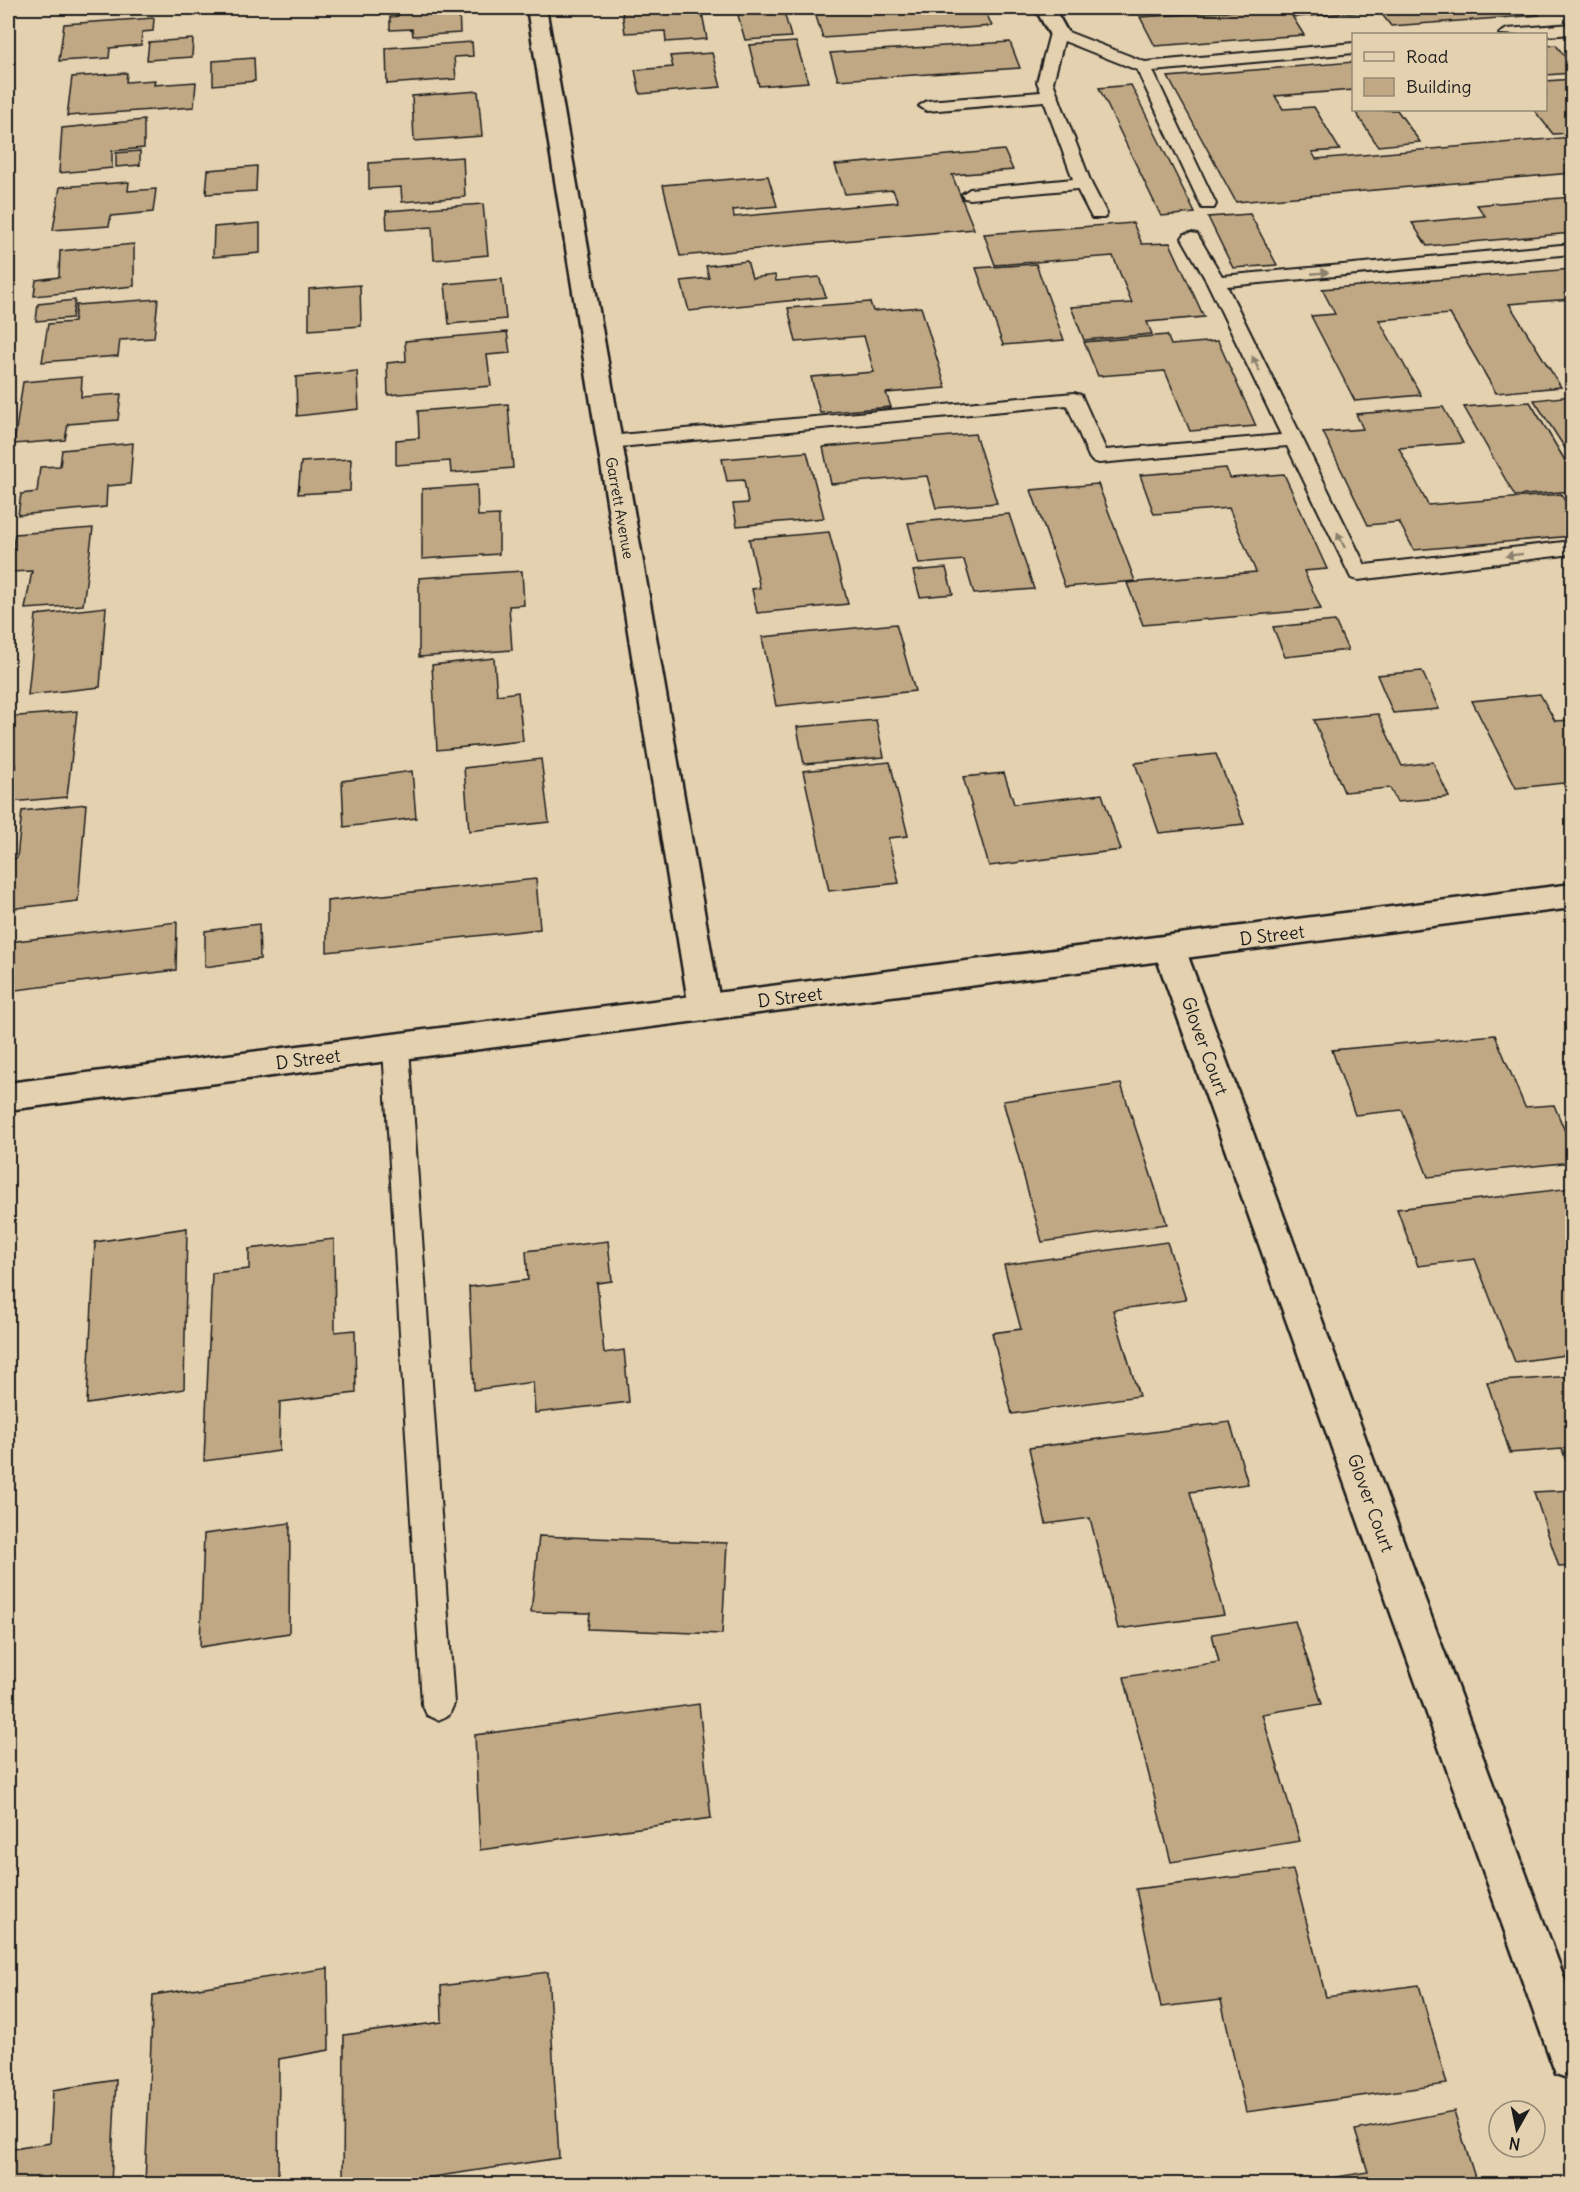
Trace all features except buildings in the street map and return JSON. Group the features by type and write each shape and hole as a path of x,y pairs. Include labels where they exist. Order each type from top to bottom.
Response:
{"street":[{"name":"Garrett Avenue","path":"536,8 705,1008"},
{"path":"1045,8 1058,33"},
{"name":"D Street","path":"8,1097 1572,896"},
{"name":"Glover Court","path":"1169,948 1572,2058"}],"lane":[{"path":"1519,33 1572,29"},
{"path":"1098,214 1083,183 1045,82 1058,33 1143,66 1352,48"},
{"path":"1143,66 1209,204"},
{"path":"927,106 1050,96"},
{"path":"970,194 1083,183"},
{"path":"1191,238 1216,282 1358,573 1572,548"},
{"path":"1216,282 1572,249"},
{"path":"609,442 1074,399 1099,457 1293,440"},
{"path":"396,1048 438,1704"}]}
